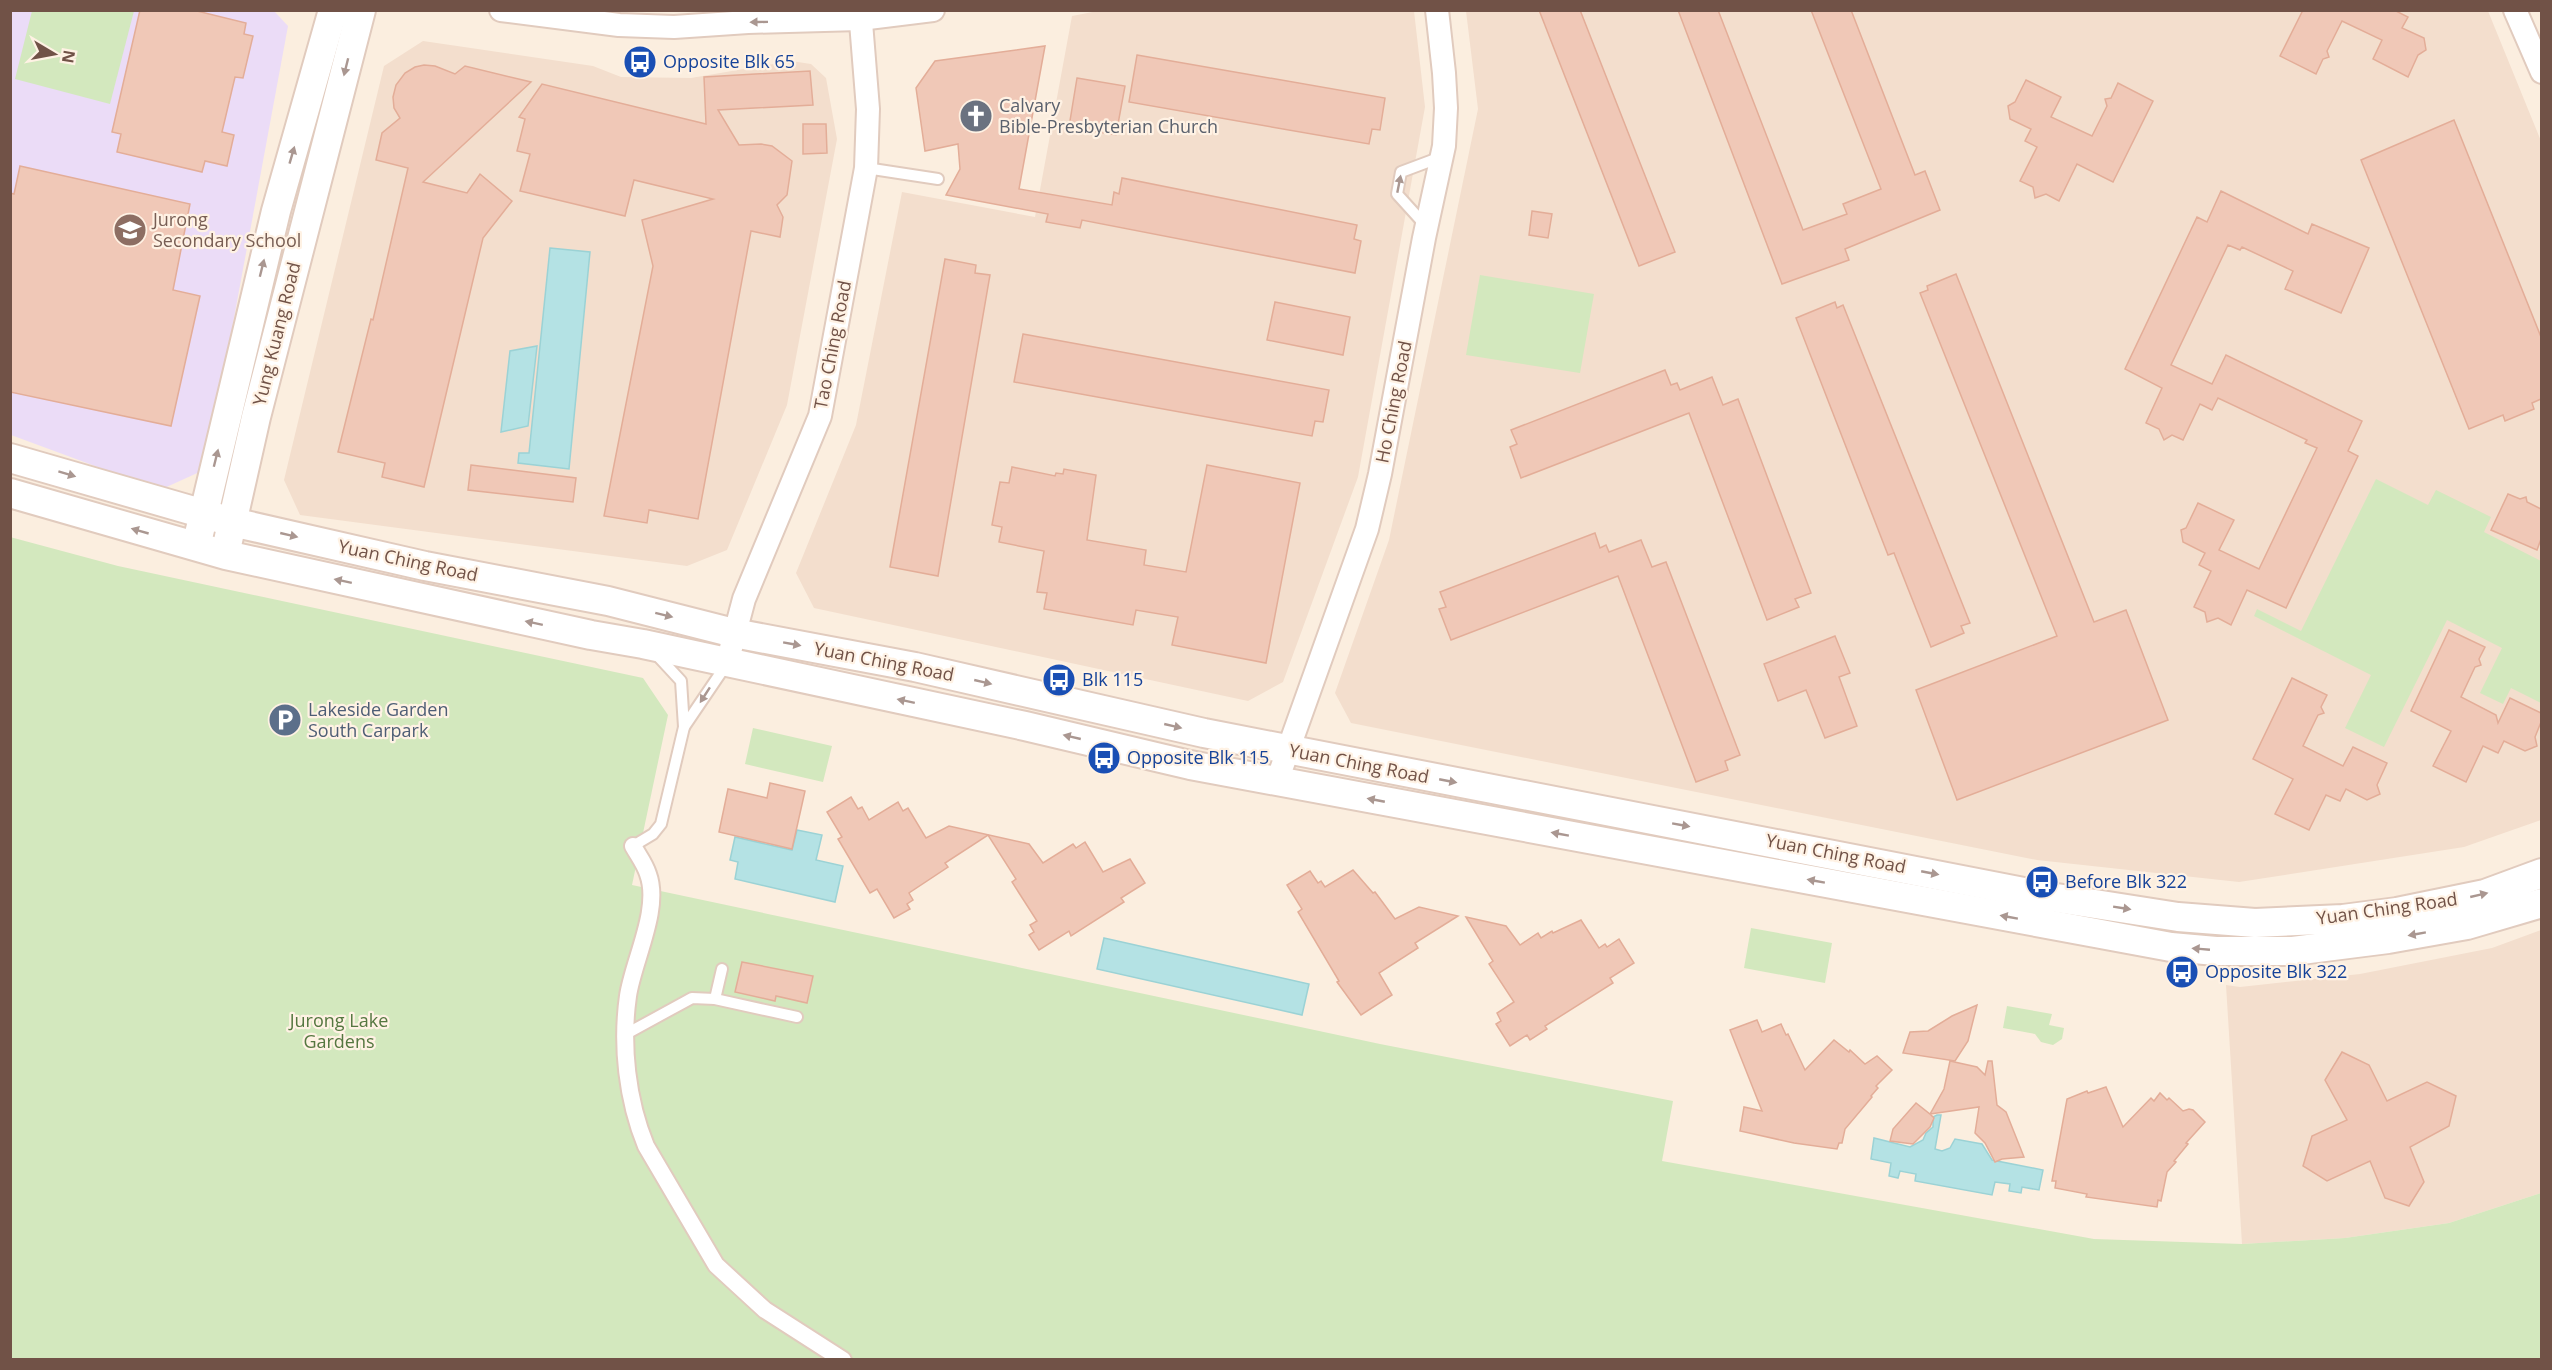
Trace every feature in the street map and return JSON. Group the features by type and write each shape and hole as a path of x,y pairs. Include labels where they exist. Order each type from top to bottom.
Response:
{"street":[{"name":"Yung Kuang Road","path":"196,548 276,211 333,10"},
{"name":"Yung Kuang Road","path":"226,555 259,405 361,10"},
{"path":"501,10 619,25 674,27 933,10"},
{"name":"Ho Ching Road","path":"1277,781 1367,529 1426,226 1442,157 1446,108 1437,10"},
{"path":"2515,10 2541,72"},
{"path":"2528,10 2541,41"},
{"name":"Tao Ching Road","path":"727,664 744,599 820,416 866,168 868,109 860,15"},
{"name":"Yuan Ching Road","path":"10,458 202,515 425,566 608,601 734,633 915,667 1288,750 2044,896 2178,917 2255,923 2343,919 2397,912 2485,894 2541,873"},
{"name":"Yuan Ching Road","path":"10,493 226,555 591,635 643,644 727,664 1025,726 1190,765 2171,946 2216,951 2293,951 2388,939 2467,925 2541,903"},
{"path":"1618,845 1623,814"},
{"path":"633,846 649,875 651,912 628,995 625,1064 639,1129 646,1146 716,1265 765,1310 843,1359"}],"lane":[{"path":"1426,226 1397,194 1401,172 1442,157"},
{"path":"866,168 938,179"},
{"path":"633,846 653,834 661,824 684,727 681,681 666,663 643,644"},
{"path":"684,727 727,664"},
{"path":"715,999 722,969"},
{"path":"626,1034 692,998 715,999 797,1017"}],"shaded area":[{"path":"1103,10 1414,11 1425,107 1358,477 1283,682 1248,701 814,608 796,573 856,425 902,192 1035,217 1072,16"},
{"name":"Jurong Secondary School","path":"10,11 274,11 288,26 206,469 160,490 11,435"},
{"path":"1466,11 2488,11 2541,141 2541,820 2464,847 2239,882 2037,860 1351,723 1335,693 1389,540 1478,109"},
{"path":"423,41 593,66 621,77 691,78 791,61 811,64 826,78 837,139 787,405 727,550 687,566 300,515 284,480 384,66"},
{"path":"2541,930 2541,1193 2449,1223 2345,1238 2242,1244 2226,985 2240,987 2360,974 2492,948"}],"green space":[{"path":"32,11 134,11 110,104 15,79"},
{"path":"1480,275 1594,294 1580,373 1466,355"},
{"path":"2376,479 2428,505 2436,490 2491,517 2484,532 2541,561 2541,703 2511,688 2503,704 2480,693 2502,648 2447,620 2384,747 2345,728 2371,675 2254,616 2257,609 2301,631"},
{"name":"Jurong Lake Gardens","path":"10,537 118,566 643,678 668,715 632,885 1380,1044 1673,1101 1662,1161 2094,1239 2242,1244 2345,1238 2449,1223 2541,1193 2541,1359 11,1359"},
{"path":"753,728 832,746 823,782 745,764"},
{"path":"1751,928 1832,943 1825,983 1744,968"},
{"path":"2007,1006 2052,1014 2049,1025 2064,1028 2062,1039 2053,1045 2041,1042 2035,1034 2003,1028"}],"water":[{"path":"550,248 590,252 569,469 518,463 519,453 529,453"},
{"path":"537,346 528,426 501,432 510,351"},
{"path":"797,830 822,835 816,860 843,866 835,902 735,879 738,862 730,860 735,837 792,850"},
{"path":"1104,938 1309,984 1302,1015 1097,969"},
{"path":"1941,1115 1935,1149 1942,1151 1950,1148 1955,1139 1982,1144 1992,1160 2043,1170 2039,1190 2022,1187 2021,1193 2009,1191 2010,1184 1995,1182 1992,1195 1915,1181 1916,1174 1900,1171 1898,1178 1889,1176 1891,1163 1871,1159 1874,1138 1910,1147 1923,1140 1926,1133 1933,1127 1933,1117"}],"building":[{"path":"140,10 193,10 246,23 244,34 253,36 243,78 235,77 222,132 234,135 227,166 205,161 202,172 117,152 121,134 112,132"},
{"path":"1539,10 1580,10 1675,252 1639,266"},
{"path":"1678,10 1718,10 1803,230 1847,214 1843,204 1881,189 1811,10 1851,10 1915,175 1925,171 1940,210 1845,249 1849,260 1782,284"},
{"path":"2303,10 2394,10 2408,17 2402,28 2424,38 2426,50 2418,55 2408,77 2373,59 2382,40 2342,21 2327,51 2329,57 2323,59 2316,74 2280,56"},
{"path":"1045,46 1019,189 1112,205 1114,192 1119,194 1122,178 1357,225 1354,239 1361,241 1355,273 1082,220 1080,228 1046,222 1048,214 946,195 960,169 958,144 925,151 916,88 935,61"},
{"path":"1137,55 1385,98 1380,130 1372,129 1369,144 1129,102"},
{"path":"424,65 435,66 455,74 465,66 531,82 423,182 467,193 480,174 512,201 483,238 424,487 382,477 385,463 338,452 371,319 373,320 408,168 376,160 382,133 400,118 394,108 393,97 396,85 405,73"},
{"path":"810,71 813,105 718,110 739,145 772,146 792,161 787,195 777,205 783,217 780,237 751,231 698,519 649,510 647,523 604,516 653,266 642,220 713,199 634,180 625,216 520,191 530,154 517,151 525,119 519,117 542,84 706,124 704,77"},
{"path":"1077,78 1125,86 1116,135 1069,127"},
{"path":"2026,80 2061,97 2051,117 2092,136 2107,106 2105,99 2111,98 2118,83 2153,101 2113,182 2077,164 2059,201 2046,194 2035,198 2033,187 2020,181 2037,147 2025,141 2031,129 2010,119 2008,106 2015,102"},
{"path":"2454,120 2541,337 2541,399 2532,403 2534,409 2505,421 2503,415 2469,429 2361,160"},
{"path":"803,124 826,124 827,153 803,154"},
{"path":"20,166 190,204 173,290 200,296 171,426 10,392 10,193 14,194"},
{"path":"2221,191 2308,234 2312,224 2369,248 2341,313 2285,289 2293,271 2242,247 2240,250 2228,245 2171,365 2212,384 2226,355 2362,421 2348,451 2358,456 2286,608 2247,590 2231,625 2218,618 2207,622 2205,612 2194,607 2211,571 2199,565 2205,553 2183,542 2181,530 2186,528 2198,503 2234,520 2219,550 2259,569 2317,448 2305,443 2307,440 2218,398 2212,410 2200,404 2183,440 2172,435 2164,440 2159,429 2146,423 2162,388 2125,369 2197,217 2207,222"},
{"path":"1532,211 1552,214 1548,238 1529,235"},
{"path":"945,259 976,265 975,273 990,275 938,576 890,567"},
{"path":"1956,274 2094,622 2126,610 2168,720 1957,800 1916,690 2057,636 1920,293 1928,290 1927,286"},
{"path":"1275,302 1350,317 1343,355 1267,340"},
{"path":"1835,302 1837,308 1843,305 1970,623 1961,626 1964,633 1931,647 1894,553 1888,555 1796,318"},
{"path":"1023,334 1329,390 1323,422 1315,421 1312,436 1014,382"},
{"path":"1665,370 1671,385 1677,383 1680,390 1712,377 1723,405 1738,399 1811,593 1795,599 1799,607 1767,620 1689,413 1521,478 1510,447 1517,444 1511,430"},
{"path":"471,465 576,478 573,502 468,490"},
{"path":"1207,465 1300,483 1266,663 1172,645 1178,617 1136,610 1133,625 1044,609 1047,593 1037,592 1044,551 999,542 1002,527 992,525 1000,482 1009,483 1012,467 1055,476 1056,473 1063,474 1064,469 1096,475 1087,540 1146,550 1144,565 1186,572"},
{"path":"2508,494 2520,499 2526,497 2527,502 2541,509 2541,539 2537,550 2491,530"},
{"path":"1595,533 1600,548 1606,545 1609,552 1641,540 1652,567 1666,562 1740,755 1725,761 1728,770 1696,782 1618,576 1451,640 1439,609 1446,607 1440,592"},
{"path":"2449,630 2485,647 2479,659 2481,665 2475,667 2461,697 2496,715 2498,723 2510,698 2541,713 2541,722 2535,737 2537,746 2525,751 2504,741 2498,753 2483,746 2466,782 2433,766 2451,731 2411,711"},
{"path":"1835,636 1850,673 1839,677 1857,726 1825,738 1806,690 1778,701 1764,664"},
{"path":"2292,678 2327,695 2321,707 2324,713 2318,715 2303,746 2343,766 2353,747 2387,763 2377,785 2380,794 2367,800 2346,789 2340,801 2326,795 2309,830 2275,814 2293,779 2253,759"},
{"path":"770,783 805,791 792,849 719,832 728,789 767,798"},
{"path":"851,797 858,809 862,807 869,820 898,802 903,811 908,808 926,838 949,826 1029,844 1043,863 1073,844 1076,848 1085,842 1103,872 1130,859 1145,883 1121,898 1124,902 1071,936 1069,931 1039,950 1029,935 1034,932 1030,925 1037,921 1012,882 1016,879 988,835 945,863 948,867 909,893 913,900 907,904 910,909 894,918 877,889 870,893 838,839 842,837 827,812"},
{"path":"1353,870 1373,893 1375,892 1395,919 1419,907 1458,916 1415,943 1418,948 1379,973 1392,995 1361,1015 1337,982 1339,981 1298,912 1302,909 1287,885 1310,871 1318,883 1321,881 1325,887"},
{"path":"1466,917 1506,926 1520,945 1538,933 1541,938 1552,931 1553,933 1581,920 1599,948 1605,944 1607,947 1619,939 1634,963 1610,978 1613,983 1545,1026 1547,1029 1530,1040 1527,1035 1510,1046 1496,1024 1501,1021 1497,1013 1514,1002 1489,964 1493,961"},
{"path":"742,962 813,976 807,1003 776,996 775,1001 735,992"},
{"path":"1977,1005 1968,1041 1955,1061 1903,1053 1910,1032 1928,1031 1952,1016"},
{"path":"1757,1020 1762,1032 1781,1024 1805,1070 1834,1040 1849,1052 1850,1050 1865,1064 1877,1056 1892,1070 1876,1086 1878,1088 1872,1097 1845,1129 1842,1143 1839,1143 1837,1149 1794,1143 1740,1131 1744,1107 1762,1111 1730,1030"},
{"path":"2342,1052 2369,1065 2387,1101 2427,1082 2456,1096 2449,1126 2410,1147 2424,1182 2409,1206 2385,1198 2370,1161 2327,1181 2303,1166 2312,1136 2347,1120 2325,1080"},
{"path":"1950,1061 1977,1067 1985,1075 1988,1061 1992,1061 1997,1105 2006,1112 2024,1157 1995,1162 1985,1143 1975,1133 1979,1107 1930,1114 1944,1089"},
{"path":"2106,1087 2123,1127 2151,1098 2154,1101 2160,1093 2183,1111 2193,1110 2205,1122 2186,1143 2188,1144 2167,1172 2161,1201 2158,1200 2157,1207 2086,1197 2087,1194 2055,1188 2056,1181 2052,1181 2067,1099"},
{"path":"1916,1103 1934,1118 1930,1127 1913,1144 1890,1141 1893,1129"}],"place":[{"name":"Opposite Blk 65","path":"640,62"},
{"name":"Calvary Bible-Presbyterian Church","path":"976,116"},
{"name":"Jurong Secondary School","path":"130,230"},
{"name":"Blk 115","path":"1059,680"},
{"name":"Lakeside Garden South Carpark","path":"285,720"},
{"name":"Opposite Blk 115","path":"1104,758"},
{"name":"Before Blk 322","path":"2042,882"},
{"name":"Opposite Blk 322","path":"2182,972"}]}
